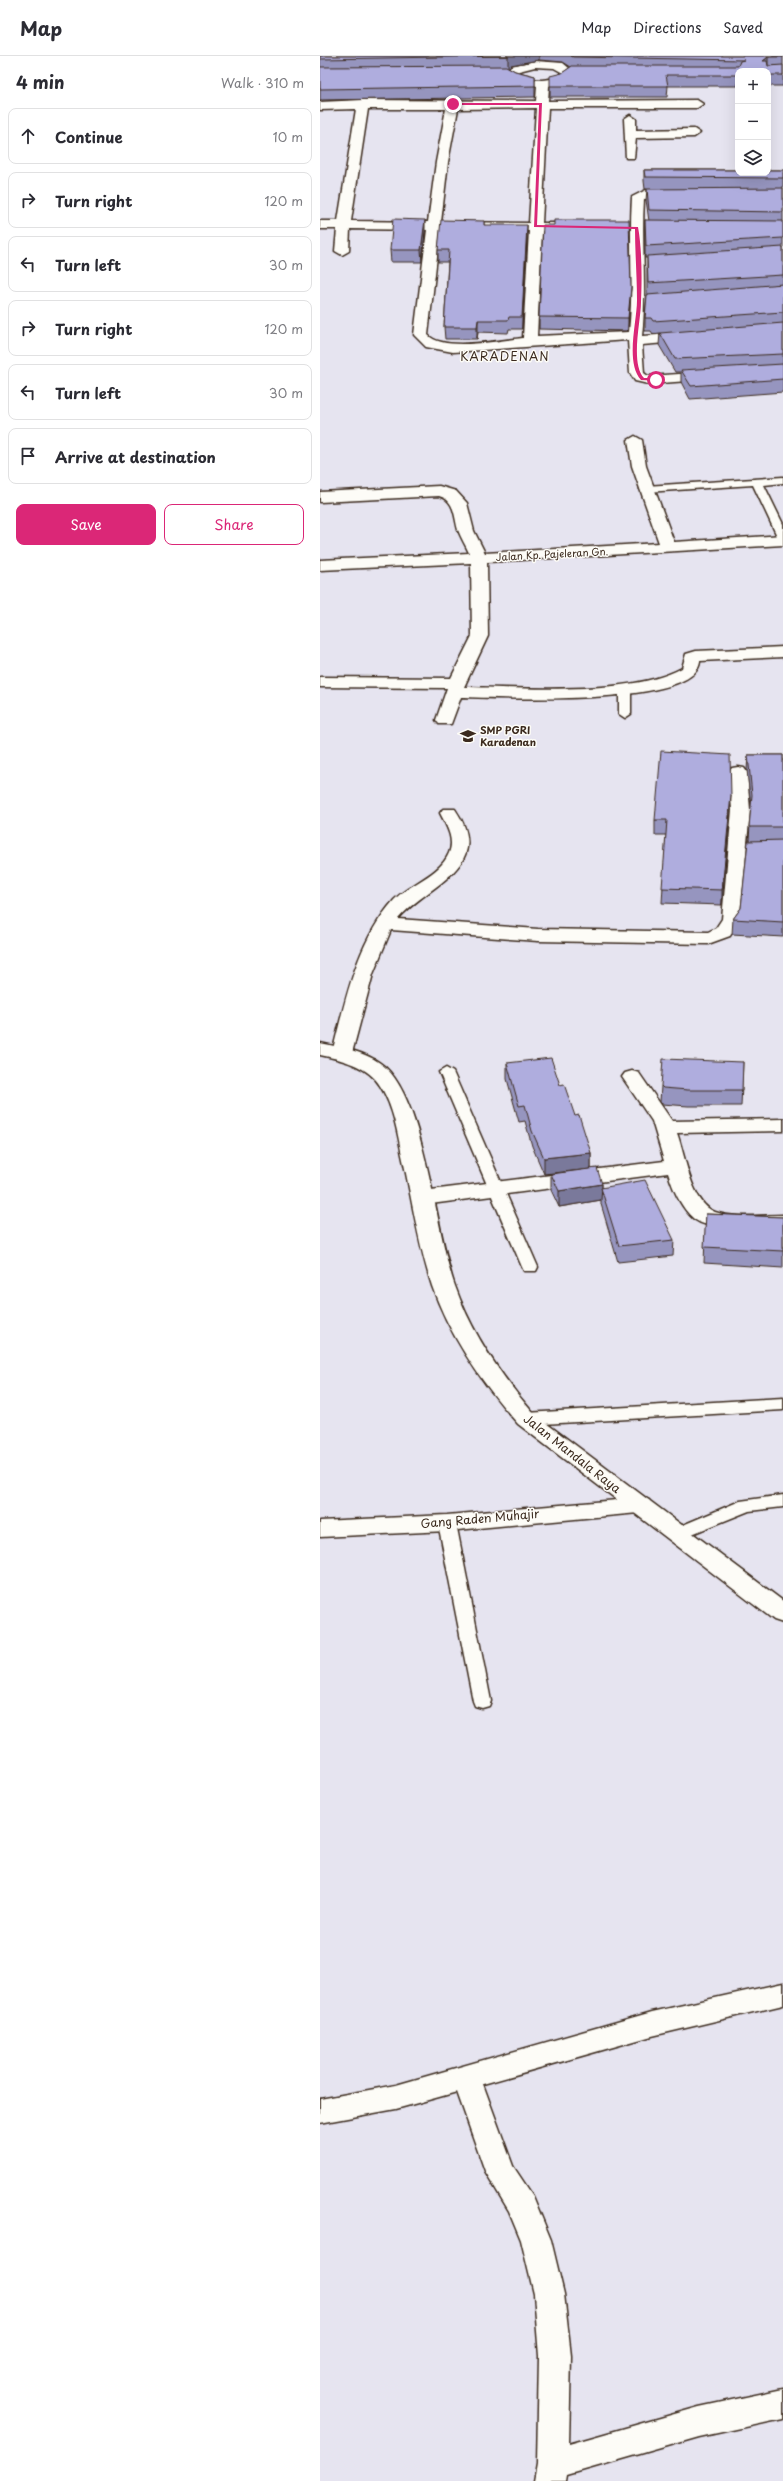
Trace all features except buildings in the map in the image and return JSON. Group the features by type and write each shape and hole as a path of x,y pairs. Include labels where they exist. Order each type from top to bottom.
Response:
{"street":[{"path":"569,73 563,68 547,60 524,65 508,72 517,79 543,82 556,81 569,73 584,73"},
{"path":"530,341 543,82"},
{"path":"320,106 363,104 697,104"},
{"path":"342,251 344,225 356,166 363,104"},
{"path":"453,104 442,162 421,335 426,342 434,346 461,347 530,341 706,336"},
{"path":"630,155 631,104"},
{"path":"630,134 694,133"},
{"path":"689,194 646,194 638,197 636,228 639,302 635,339 637,373 642,379 722,375"},
{"path":"320,225 590,227"},
{"path":"621,228 652,228"},
{"path":"638,264 653,263"},
{"path":"639,302 655,301"},
{"path":"635,440 639,466 646,489 668,547"},
{"path":"320,497 417,492 451,494 459,503 466,531 479,557 481,610 480,636 474,652 455,687 445,720"},
{"name":"Jalan Kp. Pajeleran Gn.","path":"320,565 783,540"},
{"path":"320,682 625,691 679,678 687,673 692,667 692,658 696,656 783,652"},
{"path":"385,924 538,935 708,938 721,935 727,929 731,919 745,848 738,772"},
{"path":"342,1053 376,939 385,924 402,902 450,866 458,852 461,840 448,813"},
{"name":"Jalan Mandala Raya","path":"320,1049 358,1058 387,1080 404,1118 438,1266 456,1315 482,1362 506,1398 526,1419 783,1614"},
{"path":"632,1077 665,1127 676,1166 690,1199 703,1215 726,1220 783,1222"},
{"path":"665,1127 783,1126"},
{"path":"423,1198 496,1190 676,1166"},
{"name":"Gang Raden Muhajir","path":"320,1529 447,1523 640,1506"},
{"path":"320,2111 396,2097 652,2024 783,1994"},
{"path":"466,2077 500,2171 522,2205 536,2240 549,2294 555,2356 552,2472 698,2422 738,2412 783,2404"}],"lane":[{"path":"646,489 783,480"},
{"path":"757,482 783,536"},
{"path":"625,691 625,714"},
{"path":"446,1072 530,1267"},
{"path":"526,1419 584,1414 783,1404"},
{"path":"677,1534 746,1505 783,1501"},
{"path":"447,1523 482,1701"}],"place":[{"name":"SMP PGRI Karadenan","path":"468,736"}],"district":[{"name":"KARADENAN","path":"505,357"}],"route":[{"path":"453,104 541,104 536,226 636,228 639,302 635,336 637,373 642,379 656,380"}]}
